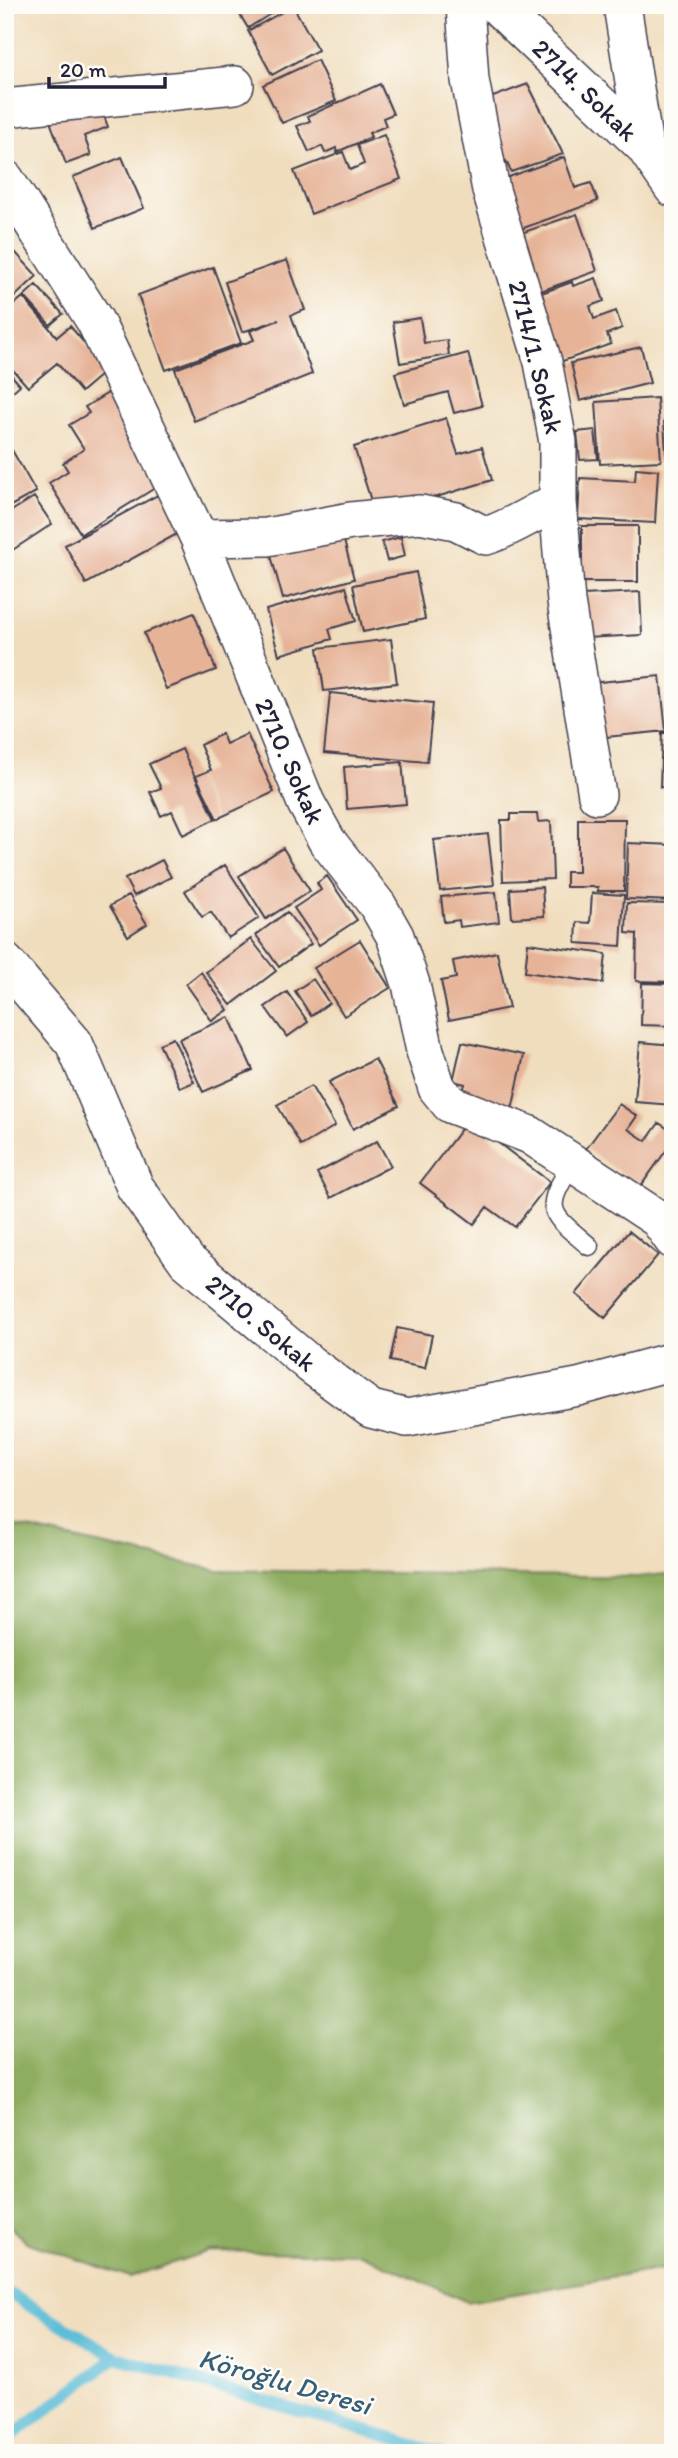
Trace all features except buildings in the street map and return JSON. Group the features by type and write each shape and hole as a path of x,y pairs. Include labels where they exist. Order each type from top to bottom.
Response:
{"street":[{"name":"2714/1. Sokak","path":"465,5 470,80 491,190 542,362 558,442 558,502 566,602 597,795"},
{"name":"2714. Sokak","path":"496,5 644,146 672,184"},
{"name":"2714. Sokak","path":"622,5 644,146"},
{"path":"5,108 235,85"},
{"name":"2710. Sokak","path":"5,179 95,321 199,538 306,803 327,841 378,906 396,936 415,995 425,1051 437,1088 450,1104 530,1135 658,1219 673,1240"},
{"path":"199,538 267,537 351,521 420,514 456,521 486,536 508,529 536,511 558,502"},
{"name":"2710. Sokak","path":"5,962 74,1042 135,1187 187,1261 310,1365 371,1409 407,1418 578,1387 673,1361"}],"lane":[{"path":"573,1163 559,1186 552,1206 555,1217 589,1246"}],"green space":[{"path":"5,1524 217,1570 638,1577 673,1573 673,2261 668,2268 467,2302 361,2254 209,2251 130,2277 26,2242 5,2222"}],"waterway":[{"name":"Köroğlu Deresi","path":"5,2291 116,2357 441,2453"},
{"name":"Köroğlu Deresi","path":"5,2441 116,2357"}]}
